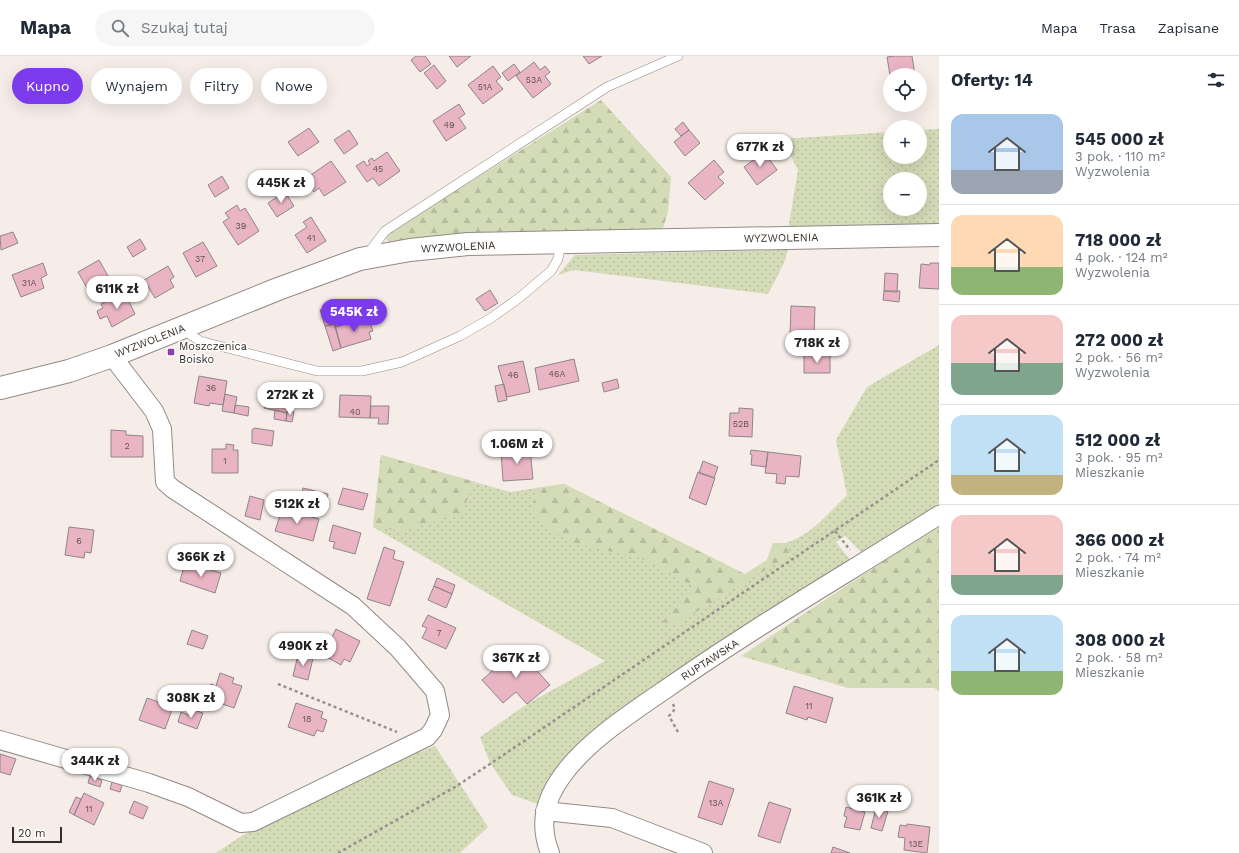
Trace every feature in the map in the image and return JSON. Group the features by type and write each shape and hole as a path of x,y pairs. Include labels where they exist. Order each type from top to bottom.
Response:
{"street":[{"name":"WYZWOLENIA","path":"0,388 69,371 112,356 312,276 365,258 439,246 939,235"},
{"path":"0,740 156,786 188,797 241,822 253,822 427,737 433,730 440,715 435,691 398,648 352,606 173,489 165,482 162,429 157,417 112,356"},
{"name":"RUPTAWSKA","path":"550,853 546,842 543,822 545,811 551,795 574,761 604,735 666,689 939,515"},
{"path":"545,811 612,818 703,853"}],"lane":[{"path":"365,258 374,243 385,231 607,87 678,56"},
{"path":"188,326 191,335 200,342 317,371 344,372 385,367 402,362 460,336 504,310 551,271 558,259 561,243"}],"path":[{"path":"338,853 431,801 496,760 939,460"},
{"path":"835,531 847,548 862,564"},
{"path":"278,684 397,732 427,737"},
{"path":"666,689 675,709 669,716 678,732"}],"green space":[{"path":"601,100 671,177 668,212 661,234 475,236 389,242 386,239 387,234"},
{"path":"939,129 939,227 788,230 798,170 782,139 883,132 883,164 927,164 927,130"},
{"path":"788,250 784,263 768,294 574,270 558,275 575,255"},
{"path":"939,345 939,508 865,556 845,536 836,542 852,562 662,684 538,804 512,795 490,763 480,737 527,704 605,661 373,527 381,455 510,492 564,484 745,574 767,560 773,543 783,543 804,535 823,519 847,495 836,440 867,387"},
{"path":"381,455 475,482 461,514 403,531 373,527"},
{"path":"564,484 745,574 767,560 773,543 787,543 790,555 676,624 662,622 696,587 641,558 577,544 550,530 533,516 535,488"},
{"path":"939,524 939,691 934,688 848,688 741,656"},
{"path":"435,746 488,827 460,853 216,853 241,836 322,793"}],"building":[{"path":"416,56 425,56 431,64 420,72 411,60"},
{"path":"449,56 471,56 457,67"},
{"path":"583,56 602,56 589,64"},
{"path":"912,56 914,68 889,68 887,57"},
{"path":"534,62 540,70 545,66 550,72 545,76 551,84 533,98 516,76"},
{"path":"514,64 520,72 508,81 502,73"},
{"path":"434,65 446,81 437,89 424,73"},
{"path":"493,66 501,77 496,81 503,89 483,104 468,85"},
{"path":"459,104 465,114 459,118 466,128 446,141 433,121"},
{"path":"683,122 689,130 681,136 675,129"},
{"path":"309,128 319,142 298,156 288,142"},
{"path":"349,130 358,144 344,154 334,140"},
{"path":"689,130 700,143 685,156 674,142"},
{"path":"753,138 764,152 756,158 748,147 744,149 742,146"},
{"path":"387,152 400,171 379,186 373,178 367,182 356,166 364,161 367,166 370,164 368,161 372,158 374,161"},
{"path":"764,152 777,170 757,185 744,167"},
{"path":"714,160 724,172 718,177 724,183 705,200 688,183"},
{"path":"331,161 346,182 324,196 319,188 314,192 305,179"},
{"path":"222,176 229,188 215,197 208,185"},
{"path":"283,189 294,206 277,217 268,203 282,194 280,191"},
{"path":"237,205 240,211 245,208 259,231 238,245 223,222 229,218 225,213"},
{"path":"311,217 326,241 307,253 295,235 307,227 303,222"},
{"path":"13,232 18,243 1,250 0,236"},
{"path":"140,239 146,249 133,257 127,247"},
{"path":"203,242 217,266 196,277 183,253"},
{"path":"99,260 108,276 87,288 78,272"},
{"path":"43,263 47,275 41,278 44,288 21,297 12,275"},
{"path":"930,263 939,263 939,289 919,288 921,264 930,265"},
{"path":"168,266 174,277 170,280 174,287 155,298 144,280"},
{"path":"885,273 898,274 897,292 884,291"},
{"path":"490,290 498,303 485,311 476,299"},
{"path":"884,291 900,291 899,302 883,300"},
{"path":"125,293 135,314 112,327 107,316 100,319 97,311 103,308 101,304"},
{"path":"791,306 815,307 814,338 790,336"},
{"path":"330,307 335,324 325,326 320,310"},
{"path":"343,317 345,324 335,327 335,319"},
{"path":"365,318 367,324 370,323 373,331 369,332 371,339 341,348 335,327"},
{"path":"335,324 341,348 333,351 325,326"},
{"path":"804,355 830,355 830,373 804,373"},
{"path":"574,359 579,381 539,390 535,368"},
{"path":"523,361 530,392 507,397 498,366"},
{"path":"199,376 227,381 223,405 210,403 209,406 194,403"},
{"path":"617,379 619,388 604,392 602,383"},
{"path":"504,384 507,400 498,402 495,386"},
{"path":"268,389 290,393 287,413 264,408"},
{"path":"225,394 237,397 234,413 222,411"},
{"path":"340,395 371,396 370,418 339,417"},
{"path":"235,405 249,407 248,416 234,413"},
{"path":"371,406 389,406 388,424 378,424 379,418 370,418"},
{"path":"739,408 753,409 752,437 729,436 730,413 739,413"},
{"path":"275,410 287,413 286,421 274,419"},
{"path":"287,411 294,412 292,422 286,421"},
{"path":"254,428 274,431 272,446 252,443 252,430"},
{"path":"111,430 126,431 126,435 143,436 143,457 111,457"},
{"path":"226,444 234,445 233,450 238,450 238,473 212,473 212,449 226,449"},
{"path":"530,449 533,479 503,481 501,451"},
{"path":"751,450 768,452 766,467 751,465"},
{"path":"768,452 801,456 799,477 786,476 785,484 776,483 777,474 765,473"},
{"path":"703,461 718,467 714,478 699,473"},
{"path":"698,472 715,478 706,505 689,498"},
{"path":"303,488 328,494 326,504 301,498"},
{"path":"343,488 368,494 363,510 338,504"},
{"path":"250,496 264,500 260,520 245,516"},
{"path":"282,509 319,519 313,541 275,531"},
{"path":"333,525 361,533 355,554 333,548 335,542 329,541"},
{"path":"69,527 94,530 91,553 85,552 84,558 65,555"},
{"path":"384,547 395,551 393,559 404,562 390,606 367,599"},
{"path":"185,563 221,573 215,593 180,581"},
{"path":"437,578 455,585 452,594 434,586"},
{"path":"434,586 452,594 446,608 428,600"},
{"path":"428,615 456,628 446,649 422,638 427,628 422,626"},
{"path":"336,629 360,641 350,662 344,659 341,665 323,655"},
{"path":"192,630 208,636 203,649 187,644"},
{"path":"517,649 550,685 527,704 516,692 503,703 482,680"},
{"path":"298,655 313,658 308,680 293,676"},
{"path":"220,673 234,678 232,683 242,686 234,708 211,700 212,697 207,695 211,684 216,686"},
{"path":"794,686 833,698 826,723 808,717 807,720 786,713"},
{"path":"147,698 173,707 165,729 139,720"},
{"path":"296,703 323,712 321,718 327,720 323,732 317,730 314,736 288,727"},
{"path":"191,709 203,713 197,729 178,722 181,712 188,715"},
{"path":"0,754 16,759 10,775 0,772"},
{"path":"90,776 102,780 100,787 88,783"},
{"path":"709,781 734,789 722,825 698,817"},
{"path":"112,782 122,785 120,792 110,789"},
{"path":"84,793 104,803 94,825 74,815"},
{"path":"76,797 81,799 74,815 69,812"},
{"path":"134,801 148,807 143,819 129,813"},
{"path":"769,802 791,809 780,843 758,836"},
{"path":"846,807 865,812 860,830 844,827 847,817 844,816"},
{"path":"876,808 888,811 882,831 871,828"},
{"path":"907,824 930,827 927,853 904,850 905,838 898,837 900,825 907,826"},
{"path":"833,847 850,853 831,853"}],"place":[{"name":"Moszczenica Boisko","path":"171,352"}]}
